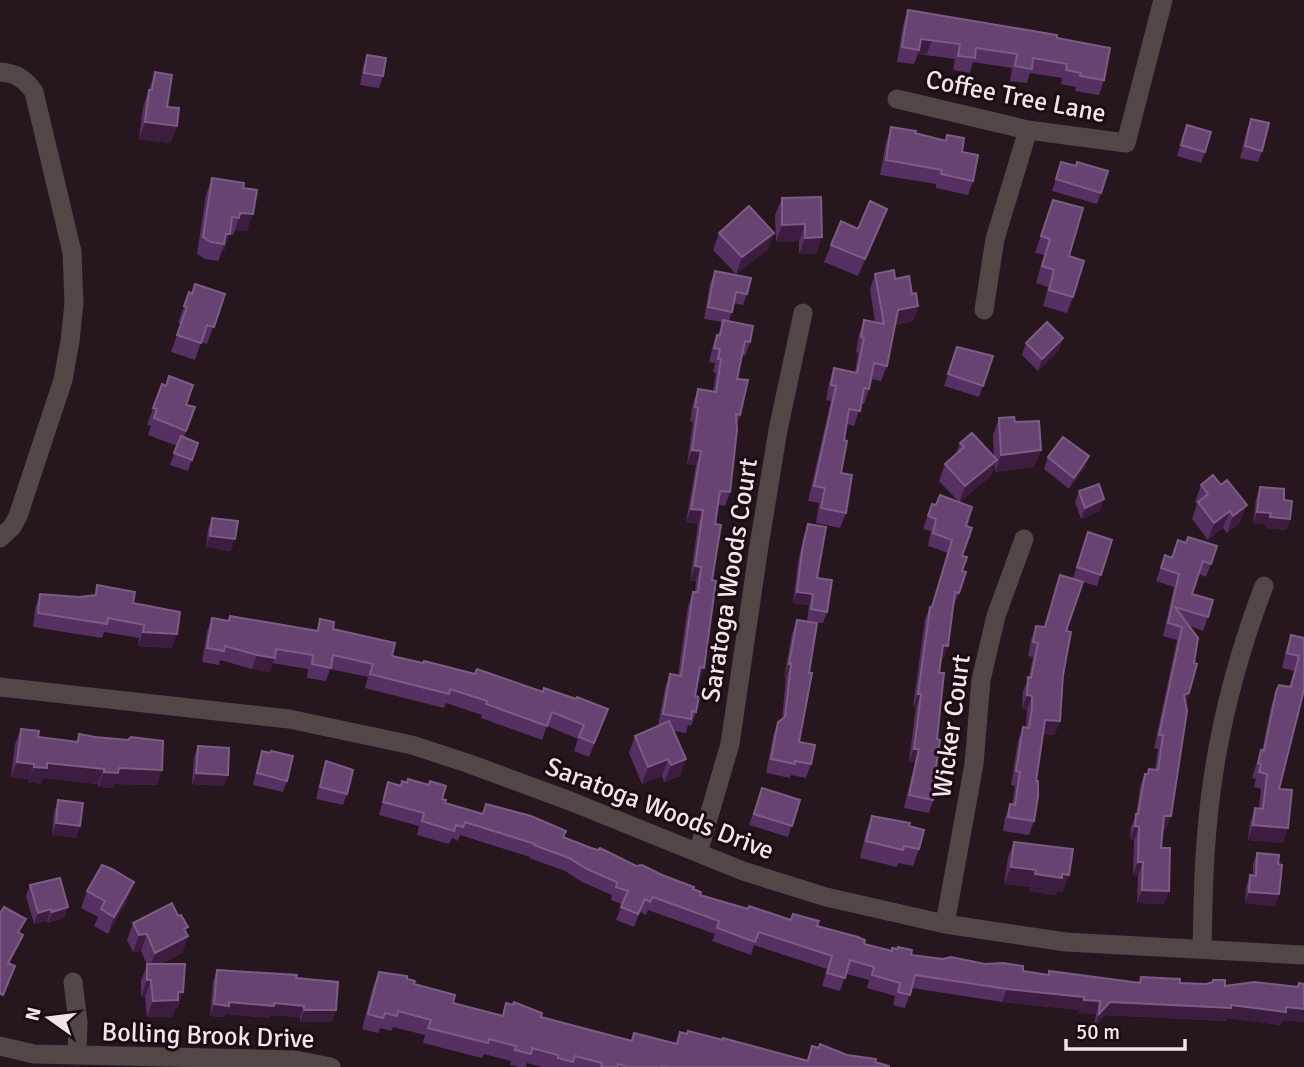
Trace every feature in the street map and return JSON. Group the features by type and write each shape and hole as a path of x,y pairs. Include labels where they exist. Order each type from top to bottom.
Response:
{"street":[{"name":"Coffee Tree Lane","path":"897,99 1028,130 1126,143 1163,0"},
{"path":"0,72 17,75 27,82 34,92 72,252 74,303 63,380 18,516 12,527 0,538"},
{"path":"984,310 995,239 1028,130"},
{"name":"Saratoga Woods Court","path":"698,853 730,744 778,429 803,313"},
{"name":"Wicker Court","path":"945,924 974,764 981,680 996,616 1024,540"},
{"path":"1202,949 1206,842 1220,737 1238,663 1265,586"},
{"name":"Saratoga Woods Drive","path":"0,687 289,719 412,745 570,801 743,871 826,897 945,924 1066,942 1304,955"},
{"path":"73,982 78,1022 76,1056"},
{"name":"Bolling Brook Drive","path":"0,1046 34,1054 295,1060 331,1067"}],"building":[{"path":"908,10 1057,35 1057,38 1110,48 1104,80 1080,76 1081,73 1066,70 1067,64 1033,58 1032,69 1015,66 1017,54 976,48 975,58 958,56 960,44 921,39 919,50 902,47"},
{"path":"367,55 386,58 383,76 364,73"},
{"path":"155,72 172,75 167,107 179,108 177,126 145,122 149,90 152,90"},
{"path":"1251,119 1269,123 1262,151 1245,146"},
{"path":"1187,125 1211,132 1205,152 1181,145"},
{"path":"891,127 916,131 915,133 946,141 947,135 964,138 962,152 978,155 973,181 941,174 942,170 886,160"},
{"path":"1061,162 1076,166 1077,162 1108,171 1101,193 1056,179"},
{"path":"212,178 244,183 243,188 257,190 253,214 240,213 239,218 232,217 230,234 226,234 224,244 211,242 203,237"},
{"path":"821,197 822,237 805,238 805,224 782,225 782,198"},
{"path":"1053,200 1083,208 1069,256 1084,261 1073,297 1049,290 1054,270 1042,266 1050,239 1041,236"},
{"path":"870,201 887,209 865,259 831,245 841,221 858,229"},
{"path":"749,206 774,233 742,257 719,233"},
{"path":"894,270 895,279 909,276 912,294 916,293 918,306 898,310 887,366 874,363 869,389 864,388 860,411 849,409 841,473 852,475 846,513 821,508 825,488 814,486 836,386 831,385 834,368 857,373 864,338 861,337 864,320 884,324 875,274"},
{"path":"715,271 751,278 747,294 736,292 732,312 708,307"},
{"path":"195,284 225,294 214,327 207,325 201,343 177,335 187,307 184,306"},
{"path":"723,320 753,326 750,342 745,341 737,379 748,380 740,415 736,414 737,430 730,492 720,491 715,524 721,525 712,580 716,581 704,668 700,667 695,696 699,697 696,712 692,711 691,719 663,714 670,674 681,676 693,592 698,592 701,567 695,566 703,510 691,509 701,451 692,450 698,408 695,407 698,389 716,392 721,359 718,359 720,349 714,348"},
{"path":"1047,322 1063,338 1042,359 1026,343"},
{"path":"957,347 993,356 983,386 948,374"},
{"path":"169,376 193,385 186,405 195,407 186,431 154,418 157,409 153,408 162,384 166,386"},
{"path":"1014,417 1015,422 1039,421 1041,450 1001,455 999,418"},
{"path":"972,433 997,460 965,486 945,464 964,447 960,443"},
{"path":"181,436 198,443 192,460 174,453"},
{"path":"1063,437 1089,456 1074,478 1048,457"},
{"path":"1213,475 1221,485 1227,480 1247,505 1233,516 1230,511 1214,523 1198,502 1208,494 1201,485"},
{"path":"1099,484 1104,499 1085,508 1079,491"},
{"path":"1260,487 1284,489 1284,500 1292,501 1290,519 1270,517 1271,513 1257,512"},
{"path":"940,495 972,507 966,526 972,528 962,556 967,557 962,571 966,572 959,593 955,592 948,646 943,645 939,673 944,673 937,739 940,740 935,774 939,775 933,800 909,795 919,749 914,749 921,694 918,694 930,607 952,540 933,533 936,519 928,516 932,504 936,505"},
{"path":"212,518 238,521 235,539 210,536"},
{"path":"808,524 826,527 817,578 832,580 827,612 811,609 813,594 797,592"},
{"path":"1088,532 1112,540 1101,575 1077,567"},
{"path":"1188,537 1217,546 1211,564 1203,561 1192,594 1213,600 1208,617 1175,607 1198,638 1194,663 1197,664 1189,693 1184,695 1187,711 1171,816 1164,816 1161,848 1170,848 1169,891 1142,890 1143,862 1138,862 1139,827 1135,826 1136,814 1145,774 1148,774 1149,769 1158,770 1163,735 1159,735 1182,627 1168,623 1179,574 1161,568 1165,555 1172,558 1178,540 1186,543"},
{"path":"1060,575 1083,582 1066,631 1071,632 1063,675 1060,721 1045,720 1036,781 1038,797 1034,821 1008,817 1010,804 1015,805 1020,772 1016,771 1023,727 1029,728 1032,708 1032,696 1027,695 1028,677 1031,678 1038,643 1033,642 1036,626 1045,627"},
{"path":"97,585 135,592 133,603 180,612 177,634 143,632 144,625 108,618 107,624 38,613 40,594 79,597 96,595"},
{"path":"230,616 318,631 320,619 334,622 333,629 395,643 392,656 475,674 477,669 543,692 544,688 608,709 594,743 579,737 584,725 552,712 547,726 450,689 449,694 370,674 373,664 333,655 331,668 312,664 313,655 276,649 275,658 225,646 224,651 207,648 212,618 229,621"},
{"path":"797,620 817,623 809,673 812,673 799,742 815,745 811,764 771,759 778,722 785,717 789,664"},
{"path":"1291,635 1304,638 1304,690 1279,789 1292,790 1288,828 1253,825 1255,808 1263,809 1267,774 1259,772 1261,764 1258,763 1261,750 1264,751 1276,692 1279,685 1291,687 1299,656 1287,653"},
{"path":"669,721 686,759 671,765 668,759 648,767 635,736"},
{"path":"21,729 39,731 38,737 78,742 79,734 163,741 162,770 119,768 118,773 47,763 47,768 34,767 34,764 17,762"},
{"path":"198,746 229,748 228,775 196,773"},
{"path":"262,751 293,756 287,781 257,773"},
{"path":"326,761 353,770 347,794 320,787"},
{"path":"408,779 446,786 442,799 446,800 445,803 483,814 486,804 531,816 566,831 563,837 591,848 600,848 636,866 642,865 694,887 693,889 701,892 700,895 748,909 749,906 791,920 793,914 819,921 817,926 858,937 865,940 864,944 892,951 892,948 898,947 912,950 911,955 1023,966 1023,971 1049,975 1049,971 1140,983 1141,977 1180,979 1180,983 1206,984 1213,980 1225,980 1225,986 1254,982 1298,987 1299,983 1304,984 1304,1009 1286,1007 1286,1012 1231,1005 1231,1008 1110,1002 1099,1014 1100,1001 1084,1000 1084,997 915,975 910,995 898,992 900,983 872,975 874,967 850,960 845,978 827,973 832,956 759,932 755,942 717,928 719,921 653,897 650,902 645,899 638,914 621,907 628,891 616,887 617,882 569,858 535,844 465,822 463,827 456,825 454,831 422,821 424,813 383,802 388,782 401,786 402,781 407,783"},
{"path":"762,788 800,800 792,826 754,814"},
{"path":"58,800 83,803 80,826 56,823"},
{"path":"872,816 910,823 909,826 924,830 919,849 904,846 903,850 866,841"},
{"path":"1014,842 1073,849 1069,875 1062,874 1062,878 1035,874 1036,870 1011,867"},
{"path":"1257,853 1279,855 1278,864 1282,865 1279,894 1249,892 1250,875 1256,876"},
{"path":"102,865 134,882 114,917 101,909 105,901 87,891"},
{"path":"60,878 68,907 38,913 30,885"},
{"path":"172,903 178,916 181,915 188,927 184,929 188,936 155,953 147,934 139,935 133,923"},
{"path":"4,907 26,919 18,932 23,935 8,963 15,966 3,995 0,994 0,913"},
{"path":"147,964 185,964 183,992 178,992 178,1000 153,1001 151,980 147,980"},
{"path":"217,970 297,975 296,978 338,982 336,1010 304,1010 304,1006 274,1003 274,1006 229,1002 229,1006 214,1004"},
{"path":"379,972 407,976 407,979 415,981 414,984 455,995 453,1003 503,1016 506,1003 513,1005 514,1002 542,1013 541,1017 632,1041 634,1033 677,1044 680,1032 687,1034 688,1031 808,1061 812,1046 819,1048 820,1044 847,1055 876,1059 875,1062 889,1067 628,1067 618,1064 617,1067 604,1067 601,1066 602,1063 575,1056 573,1062 532,1048 531,1054 515,1050 516,1046 489,1039 488,1043 428,1028 431,1020 398,1011 397,1016 385,1013 383,1018 368,1014"}]}
